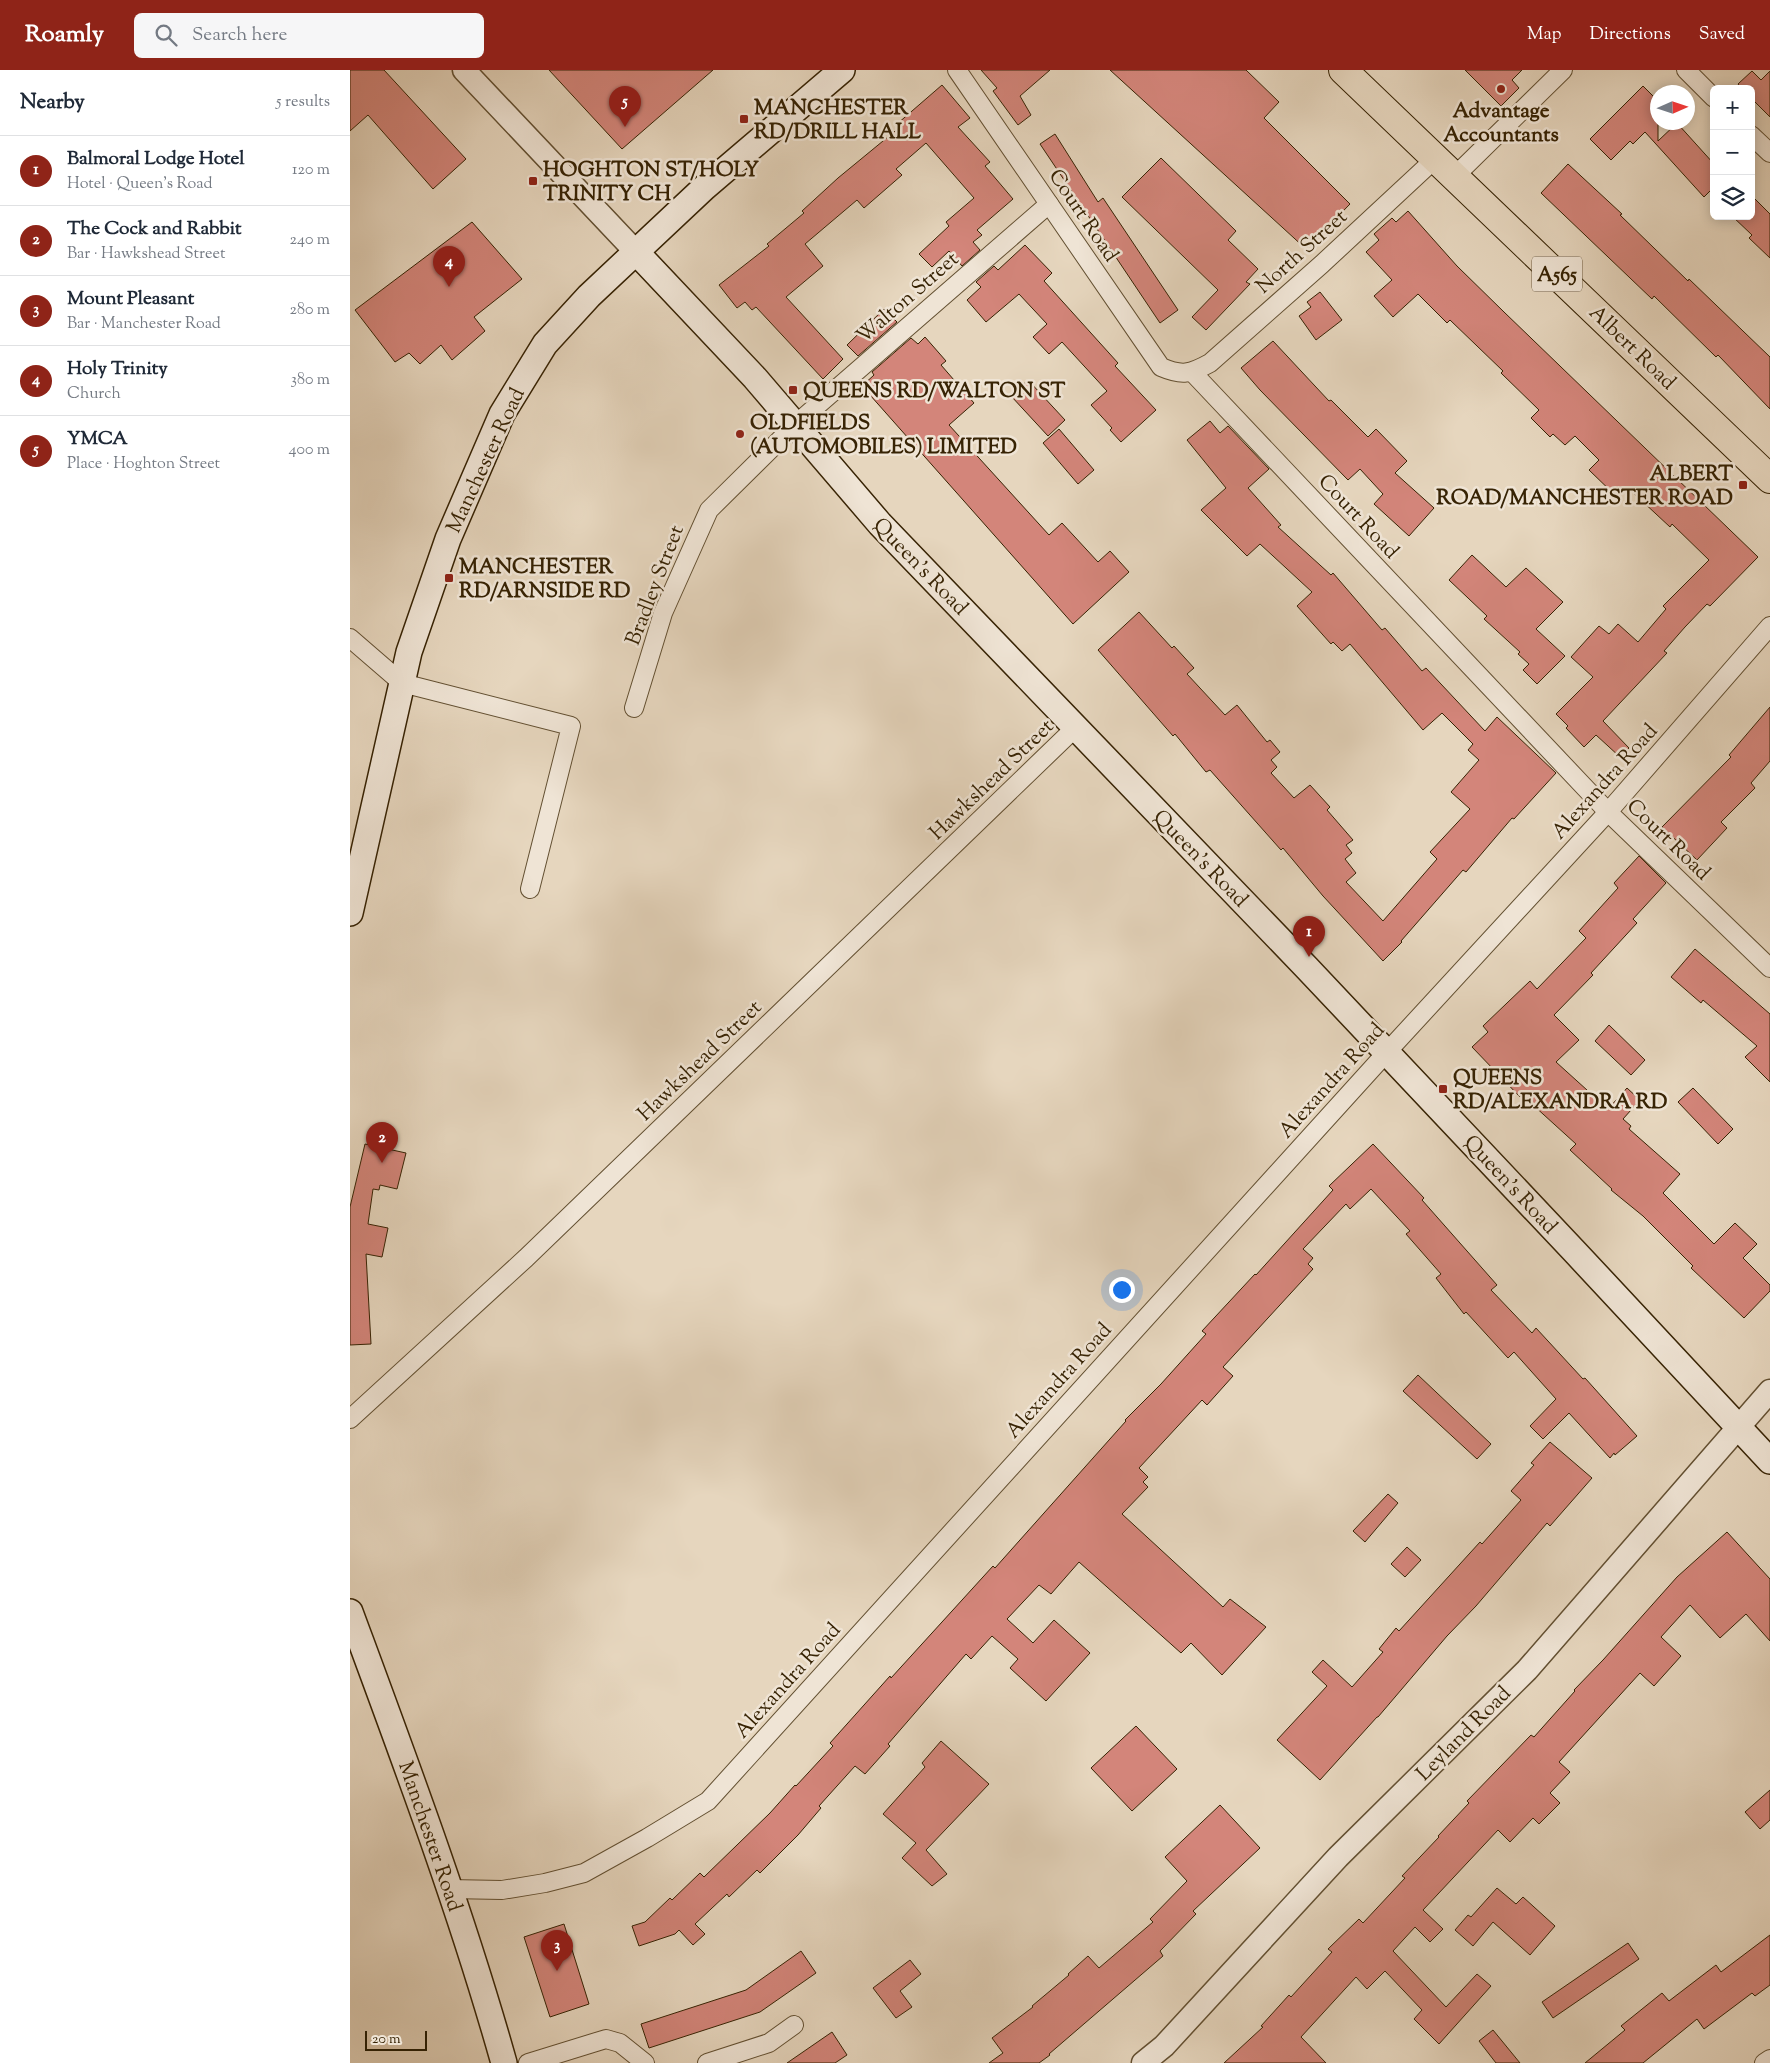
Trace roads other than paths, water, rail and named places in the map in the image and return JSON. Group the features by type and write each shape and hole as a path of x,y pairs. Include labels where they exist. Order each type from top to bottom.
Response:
{"highway":[{"name":"Albert Road","path":"1343,70 1770,479"}],"main road":[{"name":"Manchester Road","path":"350,913 409,652 448,539 502,414 545,344 590,296 705,187 842,70"},
{"name":"Queen's Road","path":"636,252 796,424 874,517 1387,1052 1770,1462"},
{"name":"Manchester Road","path":"350,1612 449,1889 504,2063"}],"street":[{"path":"465,70 636,252"},
{"name":"Court Road","path":"957,70 1161,367 1175,373 1193,373 1608,812 1770,968"},
{"name":"North Street","path":"1193,373 1210,363 1308,276 1563,70"},
{"path":"1686,70 1710,94"},
{"path":"1755,139 1770,153"},
{"name":"Walton Street","path":"796,424 1049,204"},
{"name":"Bradley Street","path":"634,708 663,613 709,510 796,424"},
{"name":"Alexandra Road","path":"449,1889 502,1890 544,1883 584,1873 708,1801 1387,1052 1608,812 1770,626"},
{"path":"350,638 402,683 571,726 530,889"},
{"name":"Hawkshead Street","path":"350,1419 526,1258 1075,728"},
{"name":"Leyland Road","path":"1143,2063 1164,2046 1338,1857 1526,1670 1770,1391"},
{"path":"708,2063 769,2043 794,2025"},
{"path":"528,2063 606,2039 620,2043 645,2063"},
{"path":"1764,2063 1770,2059"}],"place":[{"name":"Advantage Accountants","path":"1501,89"},
{"name":"MANCHESTER RD/DRILL HALL","path":"744,119"},
{"name":"YMCA","path":"625,127"},
{"name":"HOGHTON ST/HOLY TRINITY CH","path":"533,181"},
{"name":"Holy Trinity","path":"449,287"},
{"name":"QUEENS RD/WALTON ST","path":"793,390"},
{"name":"OLDFIELDS (AUTOMOBILES) LIMITED","path":"740,434"},
{"name":"ALBERT ROAD/MANCHESTER ROAD","path":"1743,485"},
{"name":"MANCHESTER RD/ARNSIDE RD","path":"449,578"},
{"name":"Balmoral Lodge Hotel","path":"1309,957"},
{"name":"QUEENS RD/ALEXANDRA RD","path":"1443,1089"},
{"name":"The Cock and Rabbit","path":"382,1163"},
{"name":"Mount Pleasant","path":"557,1971"}]}
